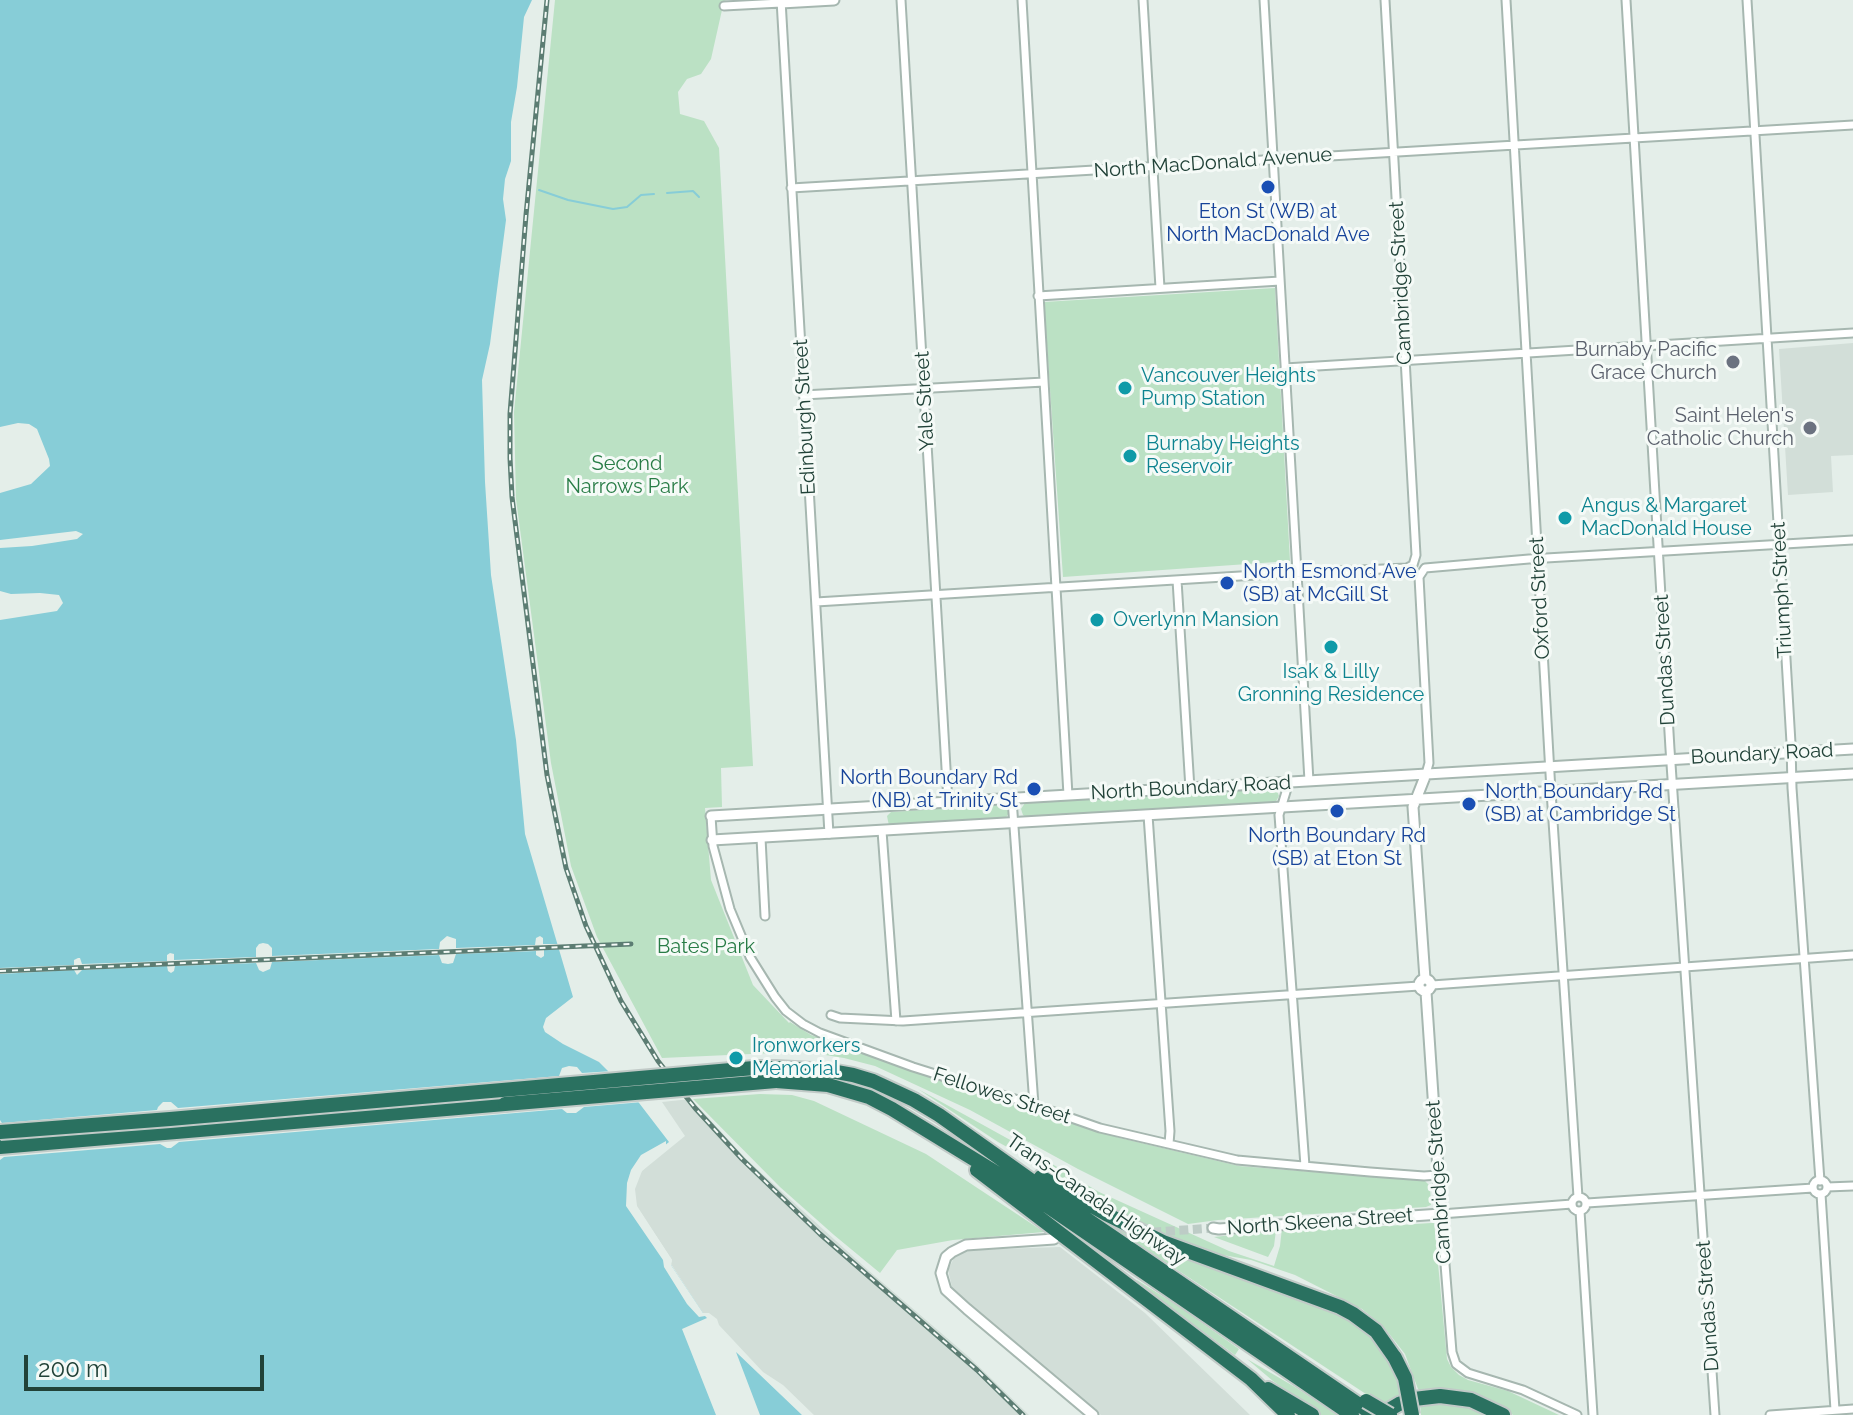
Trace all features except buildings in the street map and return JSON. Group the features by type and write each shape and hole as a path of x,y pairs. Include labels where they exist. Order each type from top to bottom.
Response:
{"highway":[{"path":"0,1132 744,1069 776,1074"},
{"name":"Trans-Canada Highway","path":"776,1074 831,1071 853,1075 893,1089 939,1115 1150,1263 1308,1368 1332,1380 1357,1409"},
{"name":"Trans-Canada Highway","path":"776,1074 869,1097 892,1109 1021,1188 1357,1409 1377,1415"},
{"path":"0,1147 776,1074"},
{"path":"939,1115 1061,1189 1163,1242 1353,1314 1376,1331 1395,1358 1405,1378 1412,1415"},
{"path":"930,1132 1251,1379 1288,1415"},
{"path":"1251,1379 1312,1415"},
{"path":"1377,1415 1414,1399 1440,1396 1471,1400 1503,1415"},
{"path":"1357,1409 1390,1415"}],"street":[{"path":"724,6 834,0"},
{"name":"Yale Street","path":"901,0 948,802"},
{"path":"1022,0 1068,795"},
{"path":"1143,0 1160,288"},
{"path":"1264,0 1309,781"},
{"name":"Cambridge Street","path":"1297,573 1407,568 1413,565 1416,555 1385,0"},
{"name":"Oxford Street","path":"1506,0 1551,791 1578,1197"},
{"name":"Dundas Street","path":"1626,0 1672,783 1715,1415"},
{"name":"Triumph Street","path":"1747,0 1792,777 1820,1181"},
{"name":"Edinburgh Street","path":"781,1 829,834"},
{"name":"North MacDonald Avenue","path":"791,188 1853,125"},
{"path":"1038,296 1280,281"},
{"path":"1285,368 1853,333"},
{"path":"803,395 1044,382"},
{"path":"1538,559 1853,540"},
{"name":"Cambridge Street","path":"1538,559 1431,567 1422,571 1419,588 1429,763 1413,807 1452,1352 1462,1370 1523,1390 1577,1415"},
{"path":"816,602 1297,573"},
{"path":"1177,580 1190,789"},
{"name":"Boundary Road","path":"1671,760 1853,749"},
{"name":"North Boundary Road","path":"711,816 1671,760"},
{"name":"Boundary Road","path":"1672,783 1853,774"},
{"path":"1289,782 1279,815 1305,1166"},
{"name":"North Boundary Road","path":"712,840 1672,783"},
{"path":"1012,799 1034,1105"},
{"path":"1148,815 1169,1144"},
{"name":"Fellowes Street","path":"711,816 712,840 730,909 748,952 775,997 794,1018 820,1033 1100,1128 1237,1160 1438,1175"},
{"path":"882,831 896,1021"},
{"path":"761,838 765,916"},
{"path":"831,1015 896,1021 1853,955"},
{"path":"1827,1187 1820,1181 1814,1184 1835,1410"},
{"path":"1827,1187 1853,1186"},
{"path":"1587,1203 1824,1193 1827,1187"},
{"path":"1580,1211 1575,1210 1572,1204 1574,1199 1584,1198 1587,1203"},
{"path":"1580,1211 1587,1203"},
{"name":"North Skeena Street","path":"1213,1228 1572,1204"},
{"path":"1580,1211 1593,1415"},
{"path":"1054,1239 966,1245 946,1257 941,1273 946,1290 1093,1415"},
{"path":"1770,1415 1853,1409"}],"shaded area":[{"path":"1853,343 1853,455 1831,456 1833,492 1788,495 1779,349"},
{"path":"691,1099 747,1160 969,1357 1029,1415 810,1415 761,1372 703,1313 637,1206 635,1189 642,1171 685,1136 662,1102"},
{"path":"1060,1247 1145,1313 1250,1415 1101,1415 953,1291 948,1270 954,1258 969,1250"}],"green space":[{"name":"Second Narrows Park","path":"555,0 727,0 724,1 711,59 701,74 687,79 678,92 680,114 704,121 719,148 753,766 721,768 722,807 705,808 711,880 753,985 789,1023 811,1035 1054,1118 1120,1138 1239,1166 1425,1181 1430,1186 1431,1205 1188,1224 970,1110 875,1066 782,1048 773,1053 662,1058 597,937 571,866 551,763 516,499 514,412"},
{"path":"1275,288 1290,561 1063,577 1044,302"},
{"path":"1277,791 1279,796 1275,803 1027,818 1021,809 1025,803"},
{"path":"999,805 1009,813 1005,819 889,825 887,816 891,812"},
{"path":"918,1089 1099,1192 1229,1251 1274,1266 1282,1228 1386,1226 1434,1221 1447,1359 1451,1367 1468,1380 1508,1391 1559,1415 1513,1415 1506,1410 1421,1391 1405,1354 1383,1326 1362,1309 1295,1275 1251,1260 1212,1253 1105,1206 1081,1193 1065,1179 998,1142"},
{"path":"792,1095 814,1101 926,1154 1044,1232 953,1240 897,1250 880,1273 780,1187 693,1099"},
{"path":"1104,1218 1180,1256 1322,1306 1347,1318 1378,1346 1394,1372 1402,1396 1386,1406 1372,1398 1103,1221"},
{"path":"1276,1230 1274,1246 1268,1257 1214,1237"},
{"path":"1137,1280 1239,1349 1235,1355 1138,1283"},
{"path":"1247,1359 1295,1387 1337,1415 1321,1415"},
{"path":"1420,1403 1460,1403 1493,1415 1421,1415"}],"water":[{"path":"0,0 532,0 524,17 511,122 511,161 503,199 506,220 490,344 482,380 491,575 516,740 525,834 573,997 546,1018 543,1027 545,1032 563,1044 599,1062 636,1099 669,1142 647,1160 635,1175 631,1192 635,1209 703,1313 761,1372 810,1415 0,1415 0,612 17,604 0,596 0,493 31,484 50,466 37,429 18,423 0,427"}],"pier":[{"path":"76,531 83,534 77,539 0,548 0,540"},
{"path":"0,591 59,595 63,603 57,611 0,620 0,606 13,603 0,600"},
{"path":"447,936 456,939 456,948 535,945 536,938 540,936 543,944 562,944 564,949 544,950 541,958 536,951 456,954 453,963 448,964 442,963 439,955 272,962 270,969 263,972 256,963 175,966 171,973 167,966 82,970 77,975 74,970 0,974 0,968 74,965 74,960 78,958 82,964 167,961 170,953 174,954 174,960 256,957 256,948 263,943 272,948 272,956 439,949 440,942"},
{"path":"577,1067 582,1073 613,1071 643,1102 584,1107 576,1113 567,1113 562,1109 179,1142 171,1148 160,1144 4,1157 0,1160 0,1120 2,1123 157,1110 163,1102 171,1102 178,1108 559,1076 562,1068"},
{"path":"666,1141 666,1146 638,1175 634,1188 635,1203 703,1313 717,1319 719,1325 763,1372 783,1385 814,1415 802,1415 736,1352 760,1415 716,1415 682,1329 707,1318 699,1317 687,1304 664,1267 663,1260 626,1206 631,1170 641,1155"}],"waterway":[{"path":"539,190 568,200 613,209 627,207 641,195 654,194"},
{"path":"667,193 693,191 699,197"}],"tunnel":[{"path":"1112,1235 1213,1228"}],"railway":[{"path":"547,0 526,215 510,414 510,458 512,497 547,775 566,868 586,926 621,1001 658,1061 695,1108 742,1159 820,1234 977,1370 1023,1415"},
{"path":"0,971 631,944"}],"place":[{"name":"Eton St (WB) at North MacDonald Ave","path":"1268,187"},
{"name":"Burnaby Pacific Grace Church","path":"1733,362"},
{"name":"Vancouver Heights Pump Station","path":"1125,388"},
{"name":"Saint Helen's Catholic Church","path":"1810,428"},
{"name":"Burnaby Heights Reservoir","path":"1130,456"},
{"name":"Angus & Margaret MacDonald House","path":"1565,518"},
{"name":"North Esmond Ave (SB) at McGill St","path":"1227,583"},
{"name":"Overlynn Mansion","path":"1097,620"},
{"name":"Isak & Lilly Gronning Residence","path":"1331,647"},
{"name":"North Boundary Rd (NB) at Trinity St","path":"1034,789"},
{"name":"North Boundary Rd (SB) at Cambridge St","path":"1469,804"},
{"name":"North Boundary Rd (SB) at Eton St","path":"1337,811"},
{"name":"Ironworkers Memorial","path":"736,1058"}],"park label":[{"name":"Bates Park","path":"706,947"}]}
